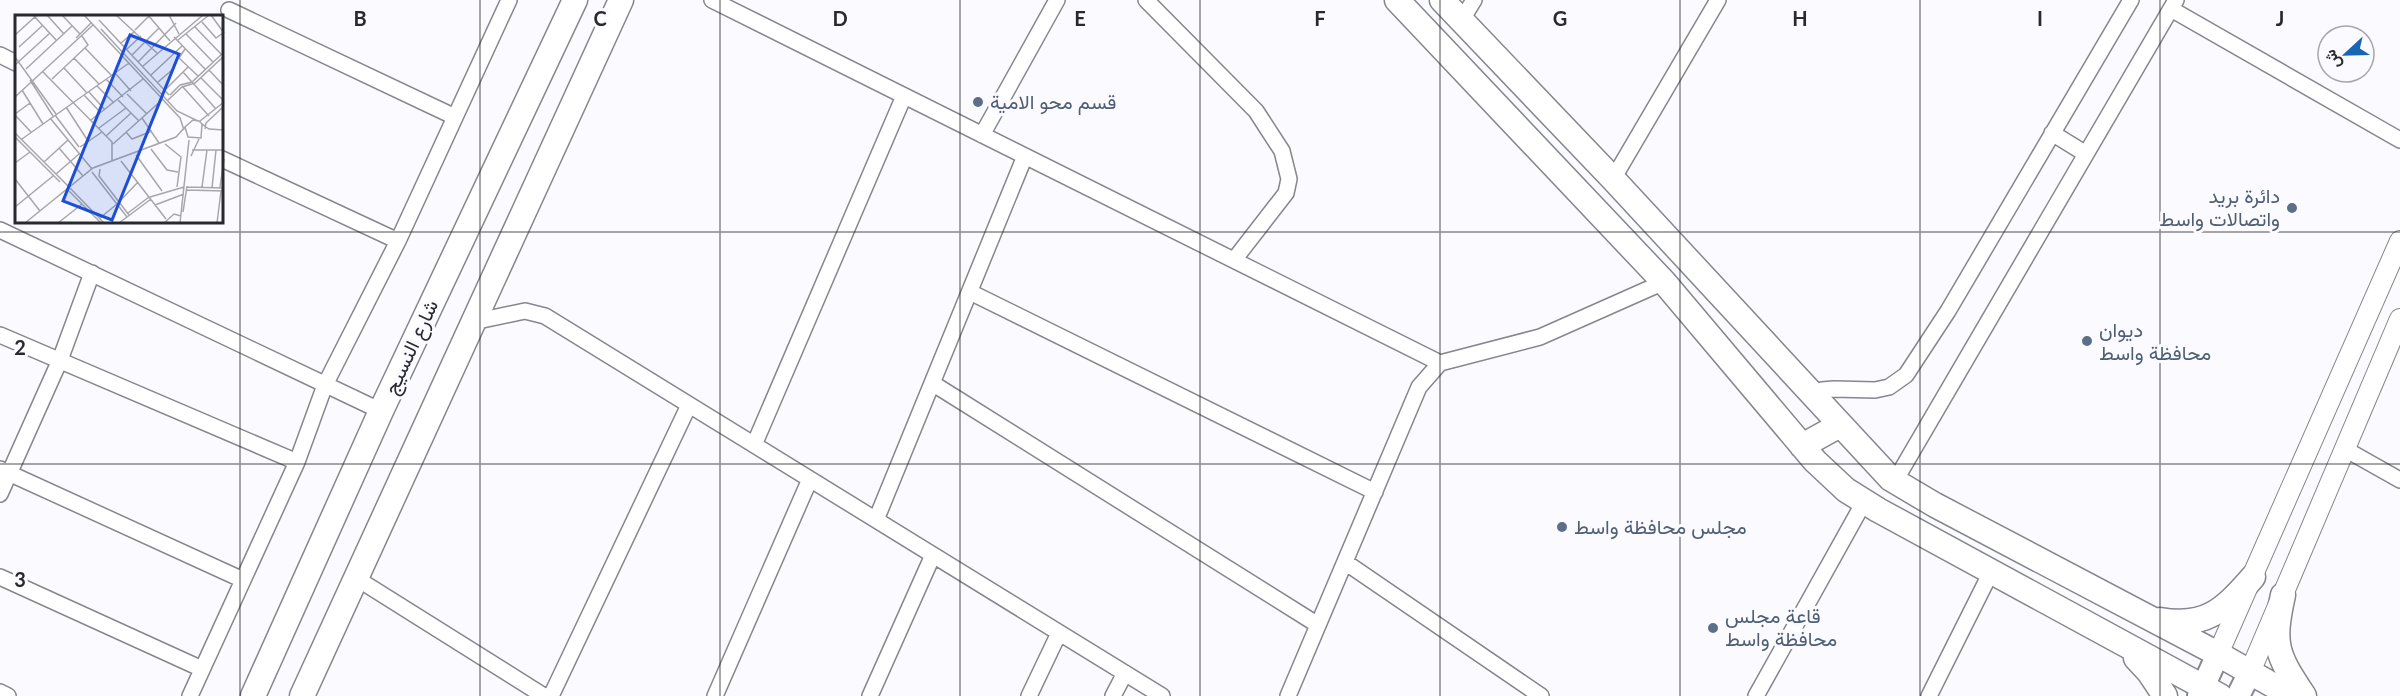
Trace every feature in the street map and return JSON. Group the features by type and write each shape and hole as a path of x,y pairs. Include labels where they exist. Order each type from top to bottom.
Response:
{"main road":[{"name":"شارع النسيج","path":"253,696 381,411 575,0"},
{"path":"302,696 621,0"},
{"path":"1397,0 1664,282 1829,476 1864,502 2207,693 2218,654"},
{"path":"1442,0 1613,179 1814,398 1895,481 1935,506 2218,654 2292,696"},
{"path":"1802,446 1840,425"},
{"path":"2148,619 2176,623 2208,617 2228,605 2253,577"},
{"path":"2283,595 2276,628 2278,652 2288,673 2304,696"},
{"path":"2119,642 2149,672 2165,696"},
{"path":"2238,696 2250,672"}],"street":[{"path":"190,696 297,462 325,385 398,241 508,0"},
{"path":"712,0 1440,363"},
{"path":"982,135 1057,0"},
{"path":"1146,0 1256,111 1282,151 1289,179 1286,193 1234,260"},
{"path":"1461,21 1474,0"},
{"path":"1613,179 1718,0"},
{"path":"1814,398 1822,390 1834,388 1875,390 1889,387 1906,375 1948,311 2131,0"},
{"path":"1895,481 2173,4 2400,140"},
{"path":"229,10 455,117"},
{"path":"0,55 15,62"},
{"path":"754,445 904,96"},
{"path":"2052,133 2086,154"},
{"path":"876,520 1025,156"},
{"path":"224,160 398,241"},
{"path":"0,230 381,411"},
{"path":"2218,654 2400,241"},
{"path":"0,494 5,471 60,360 92,273"},
{"path":"1288,696 1419,387 1440,363 1540,337 1664,282"},
{"path":"970,292 1374,492"},
{"path":"473,322 525,311 545,316 1162,696"},
{"path":"2250,672 2400,319"},
{"path":"0,335 297,462"},
{"path":"932,383 1318,625"},
{"path":"551,696 688,405"},
{"path":"2345,449 2400,480"},
{"path":"5,471 243,580"},
{"path":"715,696 810,479"},
{"path":"1756,696 1864,502"},
{"path":"870,696 933,555"},
{"path":"1345,562 1530,693"},
{"path":"1929,696 1991,572"},
{"path":"0,578 202,669"},
{"path":"356,578 544,696"},
{"path":"1029,696 1059,633"},
{"path":"1113,696 1125,673"},
{"path":"0,692 8,696"}],"place":[{"name":"قسم محو الامية","path":"978,102"},
{"name":"دائرة بريد واتصالات واسط","path":"2292,208"},
{"name":"ديوان محافظة واسط","path":"2087,341"},
{"name":"مجلس محافظة واسط","path":"1562,527"},
{"name":"قاعة مجلس محافظة واسط","path":"1713,628"}]}
